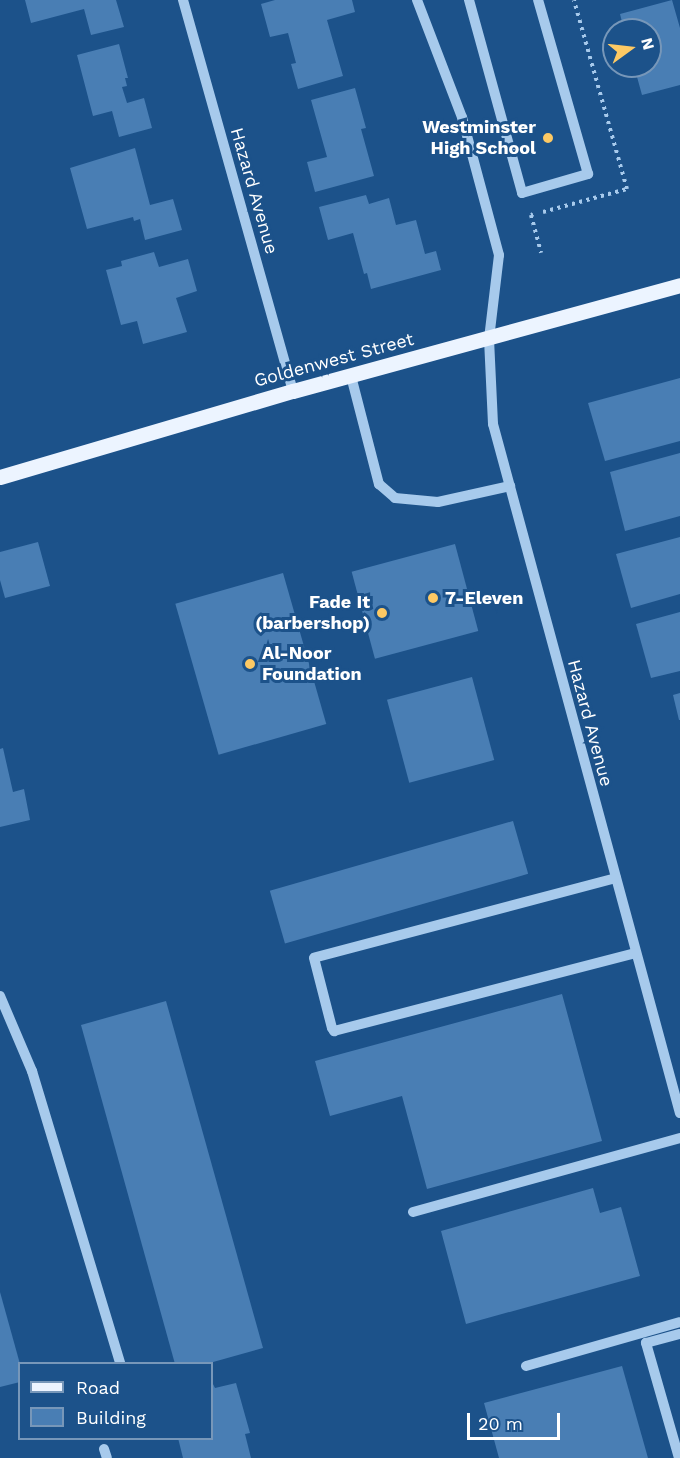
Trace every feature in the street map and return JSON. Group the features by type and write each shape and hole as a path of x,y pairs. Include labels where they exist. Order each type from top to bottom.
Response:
{"main road":[{"name":"Goldenwest Street","path":"0,477 293,391 680,285"}],"street":[{"name":"Hazard Avenue","path":"183,0 293,391"},
{"name":"Hazard Avenue","path":"417,0 462,117 499,255 489,339 494,424 680,1113"},
{"path":"469,0 522,193 588,174 538,0"},
{"path":"351,376 379,484 395,498 438,502 510,486"},
{"path":"616,878 314,958 332,1028 334,1031 636,952"},
{"path":"0,996 33,1071 120,1362"},
{"path":"413,1212 680,1138"},
{"path":"526,1366 680,1322"},
{"path":"679,1458 646,1343 680,1334"}],"building":[{"path":"25,0 116,0 124,27 91,35 84,9 31,23"},
{"path":"275,0 352,0 355,12 327,20 343,76 298,89 291,64 296,63 288,33 270,37 261,4"},
{"path":"672,0 680,28 680,85 642,95 637,78 662,78 662,18 621,18 620,14"},
{"path":"119,44 128,78 125,78 127,86 122,87 127,103 144,98 152,128 119,137 112,111 93,116 77,55"},
{"path":"355,88 366,128 361,129 374,176 315,192 307,162 327,157 311,100"},
{"path":"135,148 150,205 173,199 182,230 145,240 140,219 134,221 133,217 87,229 70,168"},
{"path":"366,195 369,204 389,198 396,225 416,220 425,254 436,251 441,270 371,289 367,273 364,274 353,233 328,240 319,207"},
{"path":"154,252 159,267 188,259 197,291 176,298 187,332 143,344 137,321 121,325 106,270 122,266 121,261"},
{"path":"680,378 680,441 605,461 588,403"},
{"path":"680,453 680,516 625,531 610,472"},
{"path":"680,537 680,594 631,608 616,554"},
{"path":"38,542 50,586 5,598 0,580 0,552"},
{"name":"7-Eleven","path":"455,544 478,631 375,659 352,572"},
{"name":"Al-Noor Foundation","path":"283,573 326,724 219,755 175,604"},
{"path":"680,612 680,671 651,678 636,624"},
{"path":"472,677 494,760 409,783 387,700"},
{"path":"680,693 680,720 679,720 673,695"},
{"path":"3,748 13,792 24,789 30,820 0,827 0,749"},
{"path":"513,821 528,874 285,944 270,891"},
{"path":"562,994 602,1141 427,1189 402,1096 330,1116 315,1061"},
{"path":"166,1001 263,1348 213,1362 174,1362 81,1025"},
{"path":"593,1188 600,1213 621,1207 640,1276 466,1324 441,1231"},
{"path":"0,1292 19,1362 18,1382 0,1387"},
{"path":"622,1366 648,1458 499,1458 484,1403"},
{"path":"236,1383 250,1433 245,1434 251,1458 183,1458 178,1440 213,1440 213,1384 215,1388"}],"place":[{"name":"Westminster High School","path":"548,138"},
{"name":"7-Eleven","path":"433,598"},
{"name":"Fade It (barbershop)","path":"382,613"},
{"name":"Al-Noor Foundation","path":"250,664"}]}
